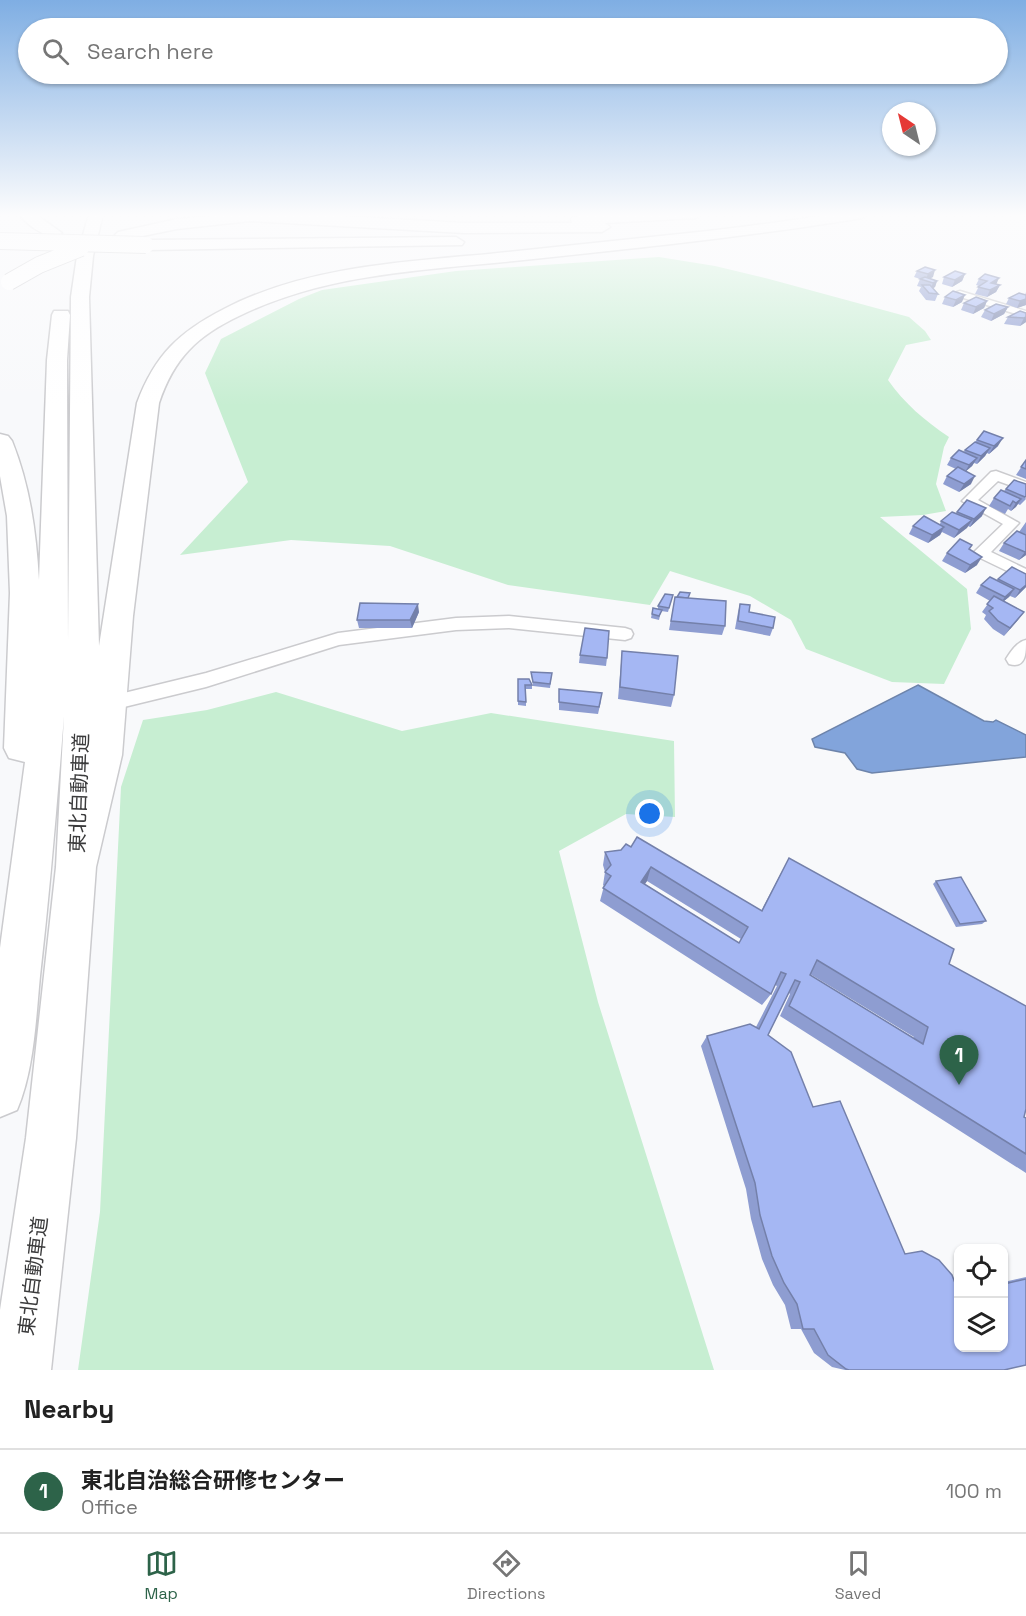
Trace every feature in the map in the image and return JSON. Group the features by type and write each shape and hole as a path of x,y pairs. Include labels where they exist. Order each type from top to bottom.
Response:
{"highway":[{"path":"5,285 19,278"},
{"name":"東北自動車道","path":"0,1093 14,1008 33,860 52,663 57,360 62,300 67,278"},
{"name":"東北自動車道","path":"21,1370 51,1138 76,867 84,630 80,297 82,278"},
{"path":"76,867 104,755 118,616 148,403 155,381 179,347 195,333 241,308 289,291 342,278"},
{"path":"0,441 11,467 23,522 26,670 18,840 0,1031"}],"street":[{"path":"960,294 1026,314"},
{"path":"1026,488 996,475 969,501 1012,522 981,553 1026,575"},
{"path":"124,700 206,680 338,639 456,624 509,622 625,634"}],"green space":[{"path":"407,278 765,278 909,317 925,331 931,340 906,345 888,380 901,397 949,437 944,447 936,484 946,511 923,515 880,517 967,589 971,629 944,684 892,682 806,649 791,620 750,596 670,571 650,605 508,585 390,546 291,540 180,555 248,482 205,373 221,339 299,299 322,290"},
{"path":"276,692 402,731 491,713 674,741 675,817 626,814 559,851 598,1002 714,1370 78,1370 100,1212 121,787 143,720 207,710"}],"water":[{"path":"918,685 984,721 996,720 1026,735 1026,757 872,773 857,769 845,753 815,747 812,739"}],"building":[{"path":"928,278 937,281 933,283 920,279"},
{"path":"999,278 991,283 1000,285 990,290 978,287 987,281 979,279"},
{"path":"922,285 930,285 938,294 929,293"},
{"path":"953,291 965,295 956,300 945,297"},
{"path":"1019,293 1026,295 1026,299 1020,301 1009,298"},
{"path":"976,297 987,301 976,307 964,303"},
{"path":"996,304 1008,307 994,314 985,310"},
{"path":"1020,311 1026,313 1026,317 1008,317"},
{"path":"984,431 1003,438 994,446 977,440"},
{"path":"975,442 990,448 981,456 965,450"},
{"path":"959,450 977,458 969,465 951,458"},
{"path":"958,467 975,476 964,484 947,476"},
{"path":"1014,480 1026,484 1025,497 1006,489"},
{"path":"1001,490 1021,499 1016,503 1013,501 1010,506 994,498"},
{"path":"967,500 986,508 974,519 957,512"},
{"path":"952,512 972,520 959,530 941,521"},
{"path":"924,516 944,527 932,535 913,526"},
{"path":"1017,531 1026,535 1025,552 1004,543"},
{"path":"960,539 972,545 969,549 982,557 970,565 947,553"},
{"path":"1012,567 1026,574 1026,585 1020,590 998,579"},
{"path":"990,577 1014,589 1005,597 981,585"},
{"path":"680,592 690,593 688,598 677,597"},
{"path":"665,594 673,595 669,608 658,606"},
{"path":"994,596 1024,612 1010,628 998,621 989,611 993,608 987,604"},
{"path":"675,597 726,601 725,626 671,621"},
{"path":"360,603 418,604 410,620 357,620"},
{"path":"740,604 750,605 749,612 775,617 773,628 738,621"},
{"path":"653,608 662,610 659,616 652,614"},
{"path":"585,628 609,631 607,658 580,655"},
{"path":"622,651 678,656 674,695 620,687"},
{"path":"531,672 552,673 550,684 533,682"},
{"path":"518,679 529,679 532,685 525,685 526,702 518,701"},
{"path":"559,689 602,693 599,707 559,702"},
{"path":"637,837 762,911 789,858 954,949 949,964 1026,1006 1026,1109 1024,1117 1026,1118 1026,1154 789,1006 800,982 795,980 768,1035 791,1052 813,1107 840,1101 905,1254 922,1251 939,1260 952,1275 954,1280 954,1352 1008,1352 1008,1283 1026,1279 1026,1365 1004,1370 849,1370 828,1355 814,1329 803,1329 797,1304 784,1283 772,1256 760,1215 755,1183 707,1036 750,1024 759,1029 786,974 781,972 771,994 603,888 611,876 605,872 611,865 605,852 621,850 626,844 631,847","holes":["651,867 748,927 739,943 641,882","817,960 928,1027 923,1044 810,975"]},
{"path":"961,877 986,921 960,924 936,881"}],"place":[{"name":"東北自治総合研修センター","path":"959,1085"}]}
